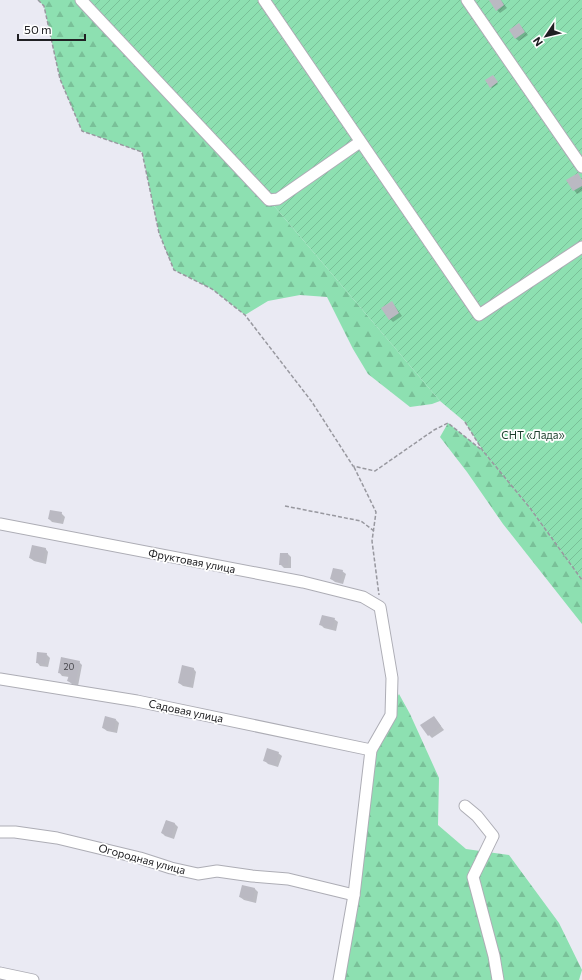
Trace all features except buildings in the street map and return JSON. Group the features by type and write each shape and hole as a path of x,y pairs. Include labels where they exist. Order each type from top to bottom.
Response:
{"street":[{"path":"81,0 269,200 278,199 360,142"},
{"path":"264,0 479,316 582,247"},
{"path":"467,0 582,167"},
{"name":"Фруктовая улица","path":"0,524 303,582 363,597 380,607"},
{"path":"339,980 354,895 371,750 391,715 392,678 380,607"},
{"name":"Садовая улица","path":"0,678 136,701 371,750"},
{"path":"465,806 477,816 493,836 473,877 494,956 498,980"},
{"name":"Огородная улица","path":"0,832 15,832 56,838 140,858 171,868 198,874 217,871 288,879 354,895"},
{"path":"0,973 33,980"}],"path":[{"path":"38,0 44,6 60,79 82,131 142,152 159,232 174,270 212,289 245,315 312,402 353,466 376,512 372,541 380,607"},
{"path":"465,422 483,451 530,508 582,580"},
{"path":"353,466 376,471 434,430 448,423 483,451"},
{"path":"285,506 361,521 374,531"}],"green space":[{"path":"38,0 81,0 269,200 440,401 432,404 410,407 368,374 353,349 327,297 300,295 268,301 245,315 212,289 174,270 159,233 142,152 82,131 60,79 44,6"},
{"name":"СНТ «Лада»","path":"81,0 582,0 582,580 530,508 483,451 465,422 440,401 269,200"},
{"path":"448,423 483,451 530,508 582,580 582,624 503,524 467,472 440,437"},
{"path":"399,694 410,714 439,778 438,825 466,849 509,855 559,923 582,970 579,980 344,980 355,878 382,722"}]}
